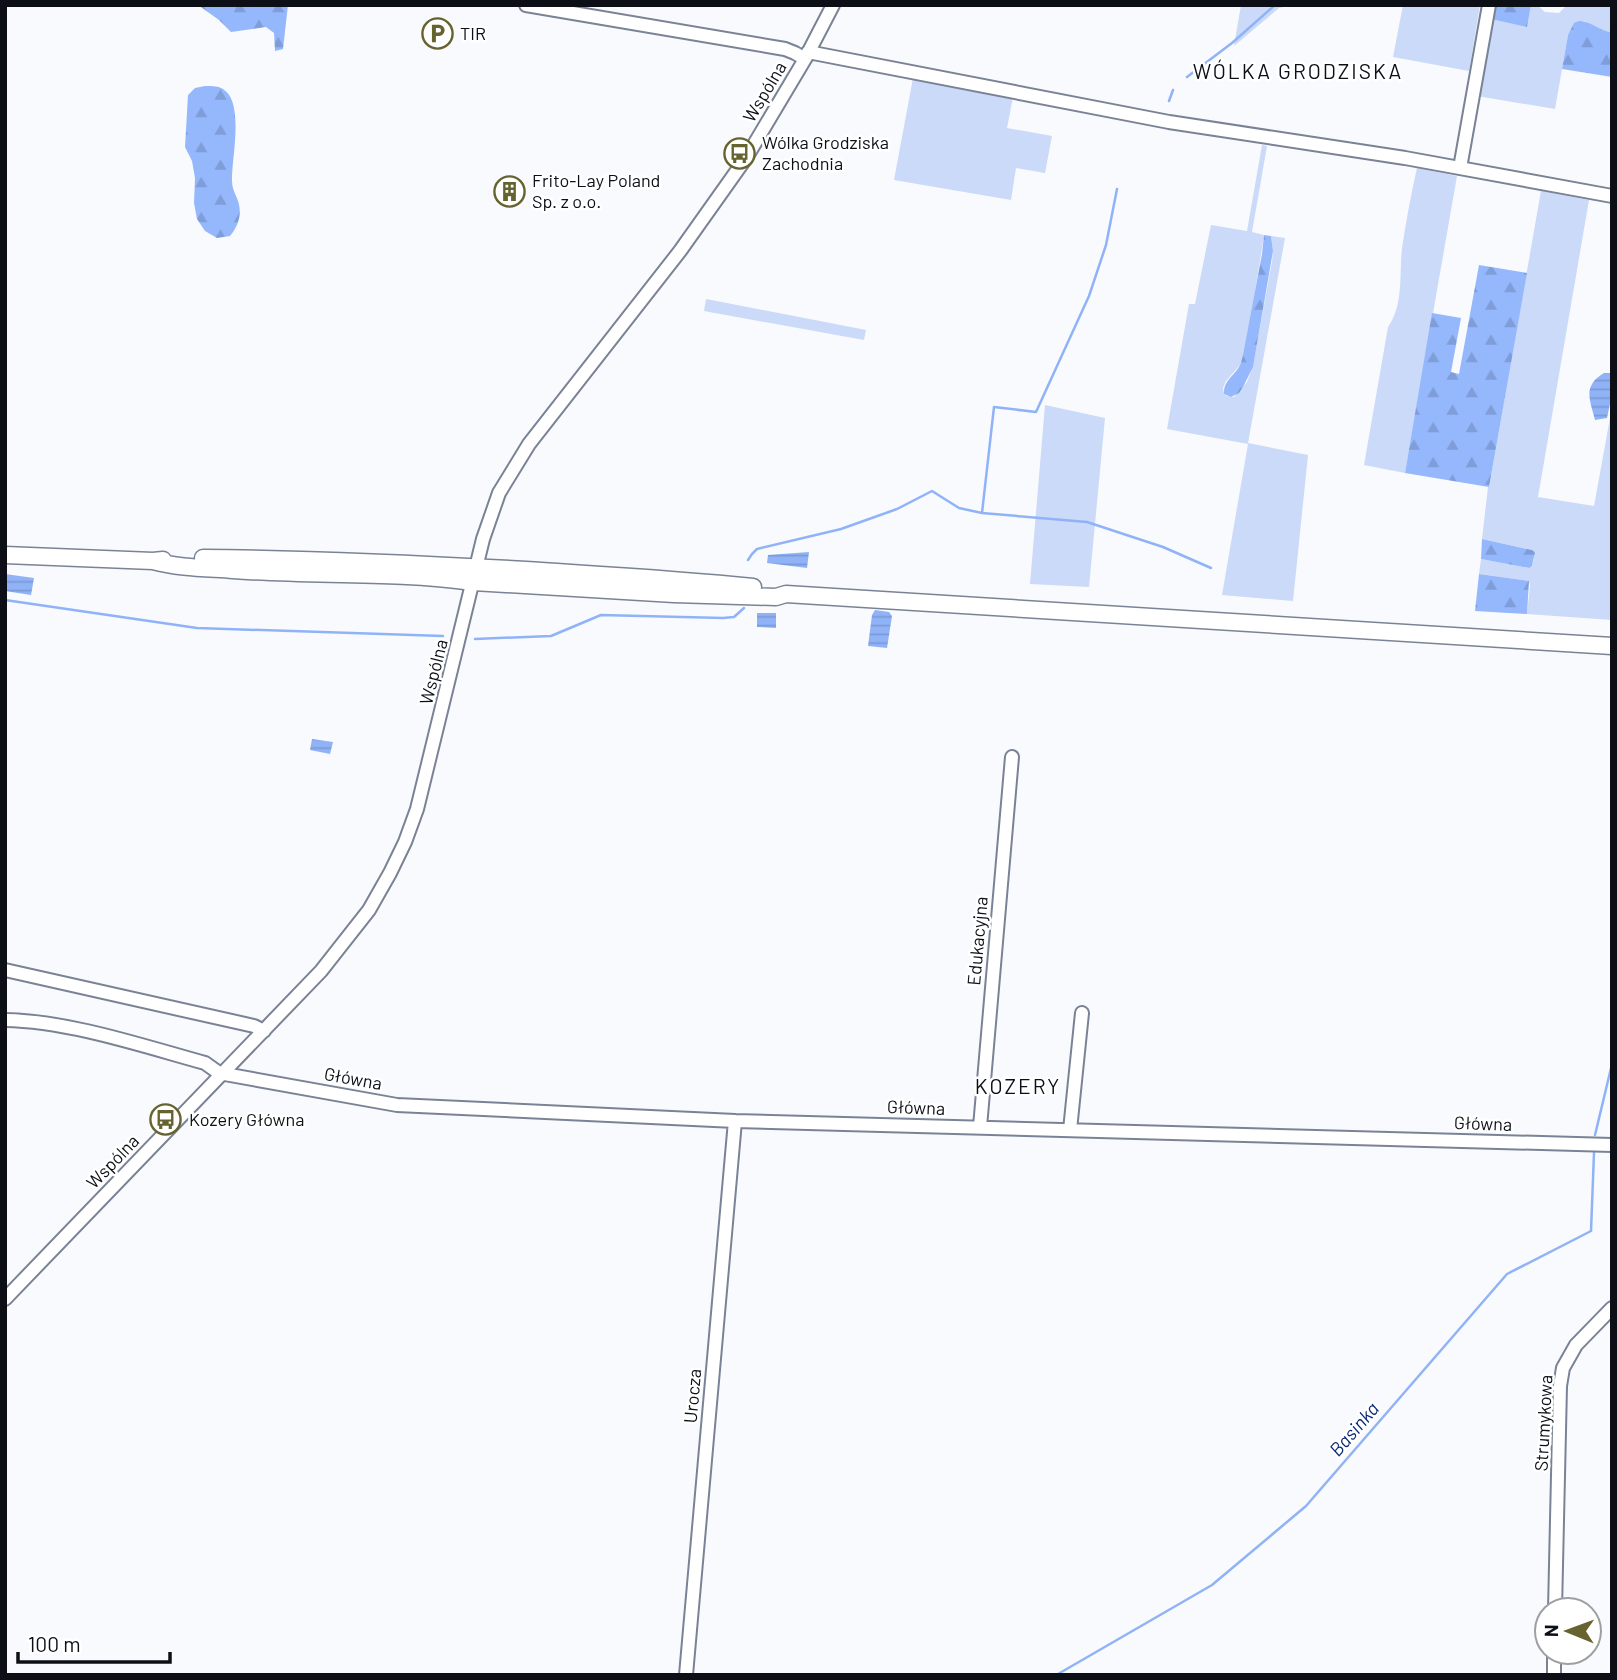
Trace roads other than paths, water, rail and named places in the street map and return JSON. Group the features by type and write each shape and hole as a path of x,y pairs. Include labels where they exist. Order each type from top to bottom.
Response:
{"main road":[{"path":"5,555 153,561 172,558 278,559 475,575 676,579 777,589 786,594 1612,646"}],"street":[{"path":"526,5 785,49 807,56 1169,122 1405,158 1612,196"},
{"name":"Wspólna","path":"5,1299 321,971 369,909 405,842 418,809 493,507 509,475 545,423 680,251 746,158 807,56 833,5"},
{"path":"1460,168 1489,5"},
{"name":"Edukacyjna","path":"980,1127 1012,757"},
{"path":"5,970 254,1026 264,1031"},
{"path":"1070,1130 1082,1013"},
{"name":"Główna","path":"5,1020 29,1020 79,1030 205,1063 223,1073 397,1105 735,1121 1612,1145"},
{"name":"Urocza","path":"686,1675 735,1121"},
{"name":"Strumykowa","path":"1555,1596 1560,1386 1563,1368 1576,1345 1612,1308"}],"waterway":[{"path":"1187,77 1232,43 1275,5"},
{"path":"1169,101 1173,90"},
{"path":"748,560 757,549 841,529 897,509 932,491 959,508 982,513 994,407 1036,412 1089,296 1106,245 1117,189"},
{"path":"982,513 1087,522 1163,547 1211,568"},
{"path":"5,600 197,628 443,636"},
{"path":"475,639 551,636 601,615 723,618 734,617 744,608"},
{"name":"Basinka","path":"1595,1135 1612,1064"},
{"name":"Basinka","path":"1058,1674 1212,1585 1306,1506 1507,1274 1591,1231 1594,1153"}],"place":[{"name":"TIR","path":"437,34"},
{"name":"Wólka Grodziska Zachodnia","path":"739,153"},
{"name":"Frito-Lay Poland Sp. z o.o.","path":"509,191"},
{"name":"Kozery Główna","path":"166,1120"}],"district":[{"name":"WÓLKA GRODZISKA","path":"1298,72"},
{"name":"KOZERY","path":"1018,1087"}]}
